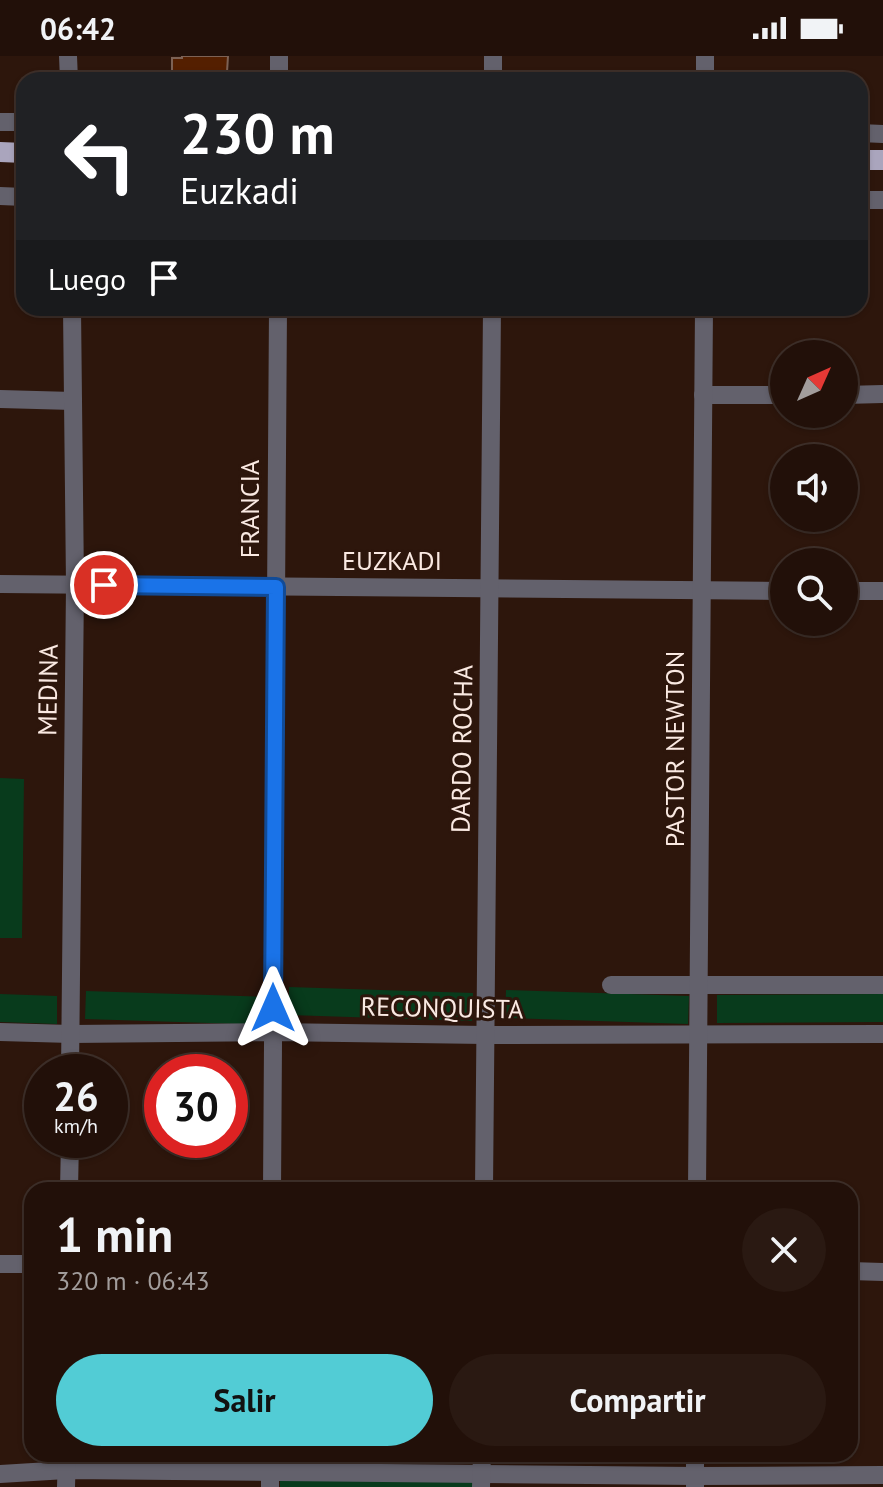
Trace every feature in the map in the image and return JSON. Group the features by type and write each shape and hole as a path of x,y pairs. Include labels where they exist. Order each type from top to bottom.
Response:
{"street":[{"name":"MEDINA","path":"70,1054 75,585 72,316"},
{"name":"FRANCIA","path":"272,1182 278,316"},
{"name":"DARDO ROCHA","path":"484,1182 492,316"},
{"name":"PASTOR NEWTON","path":"697,1182 704,316"},
{"path":"858,395 883,394"},
{"path":"703,395 770,395"},
{"path":"0,399 73,401"},
{"name":"EUZKADI","path":"0,584 770,591"},
{"path":"858,591 883,591"},
{"path":"611,985 883,985"},
{"name":"RECONQUISTA","path":"0,1032 883,1034"},
{"path":"69,1182 70,1158"},
{"path":"0,1264 24,1264"},
{"path":"858,1271 883,1272"},
{"path":"0,1474 66,1470 270,1471 482,1480 695,1482 883,1475"}],"green space":[{"path":"0,778 24,779 22,938 0,938"},
{"path":"289,987 473,993 472,1021 289,1015"},
{"path":"506,990 689,996 688,1024 505,1018"},
{"path":"86,991 269,997 268,1025 85,1019"},
{"path":"0,994 57,996 57,1024 0,1022"},
{"path":"883,994 883,1022 717,1023 717,995"},
{"path":"280,1480 475,1482 475,1487 280,1487"}],"building":[{"path":"228,56 227,72 172,72 172,58"}],"route":[{"path":"104,585 276,587 273,1008"}]}
